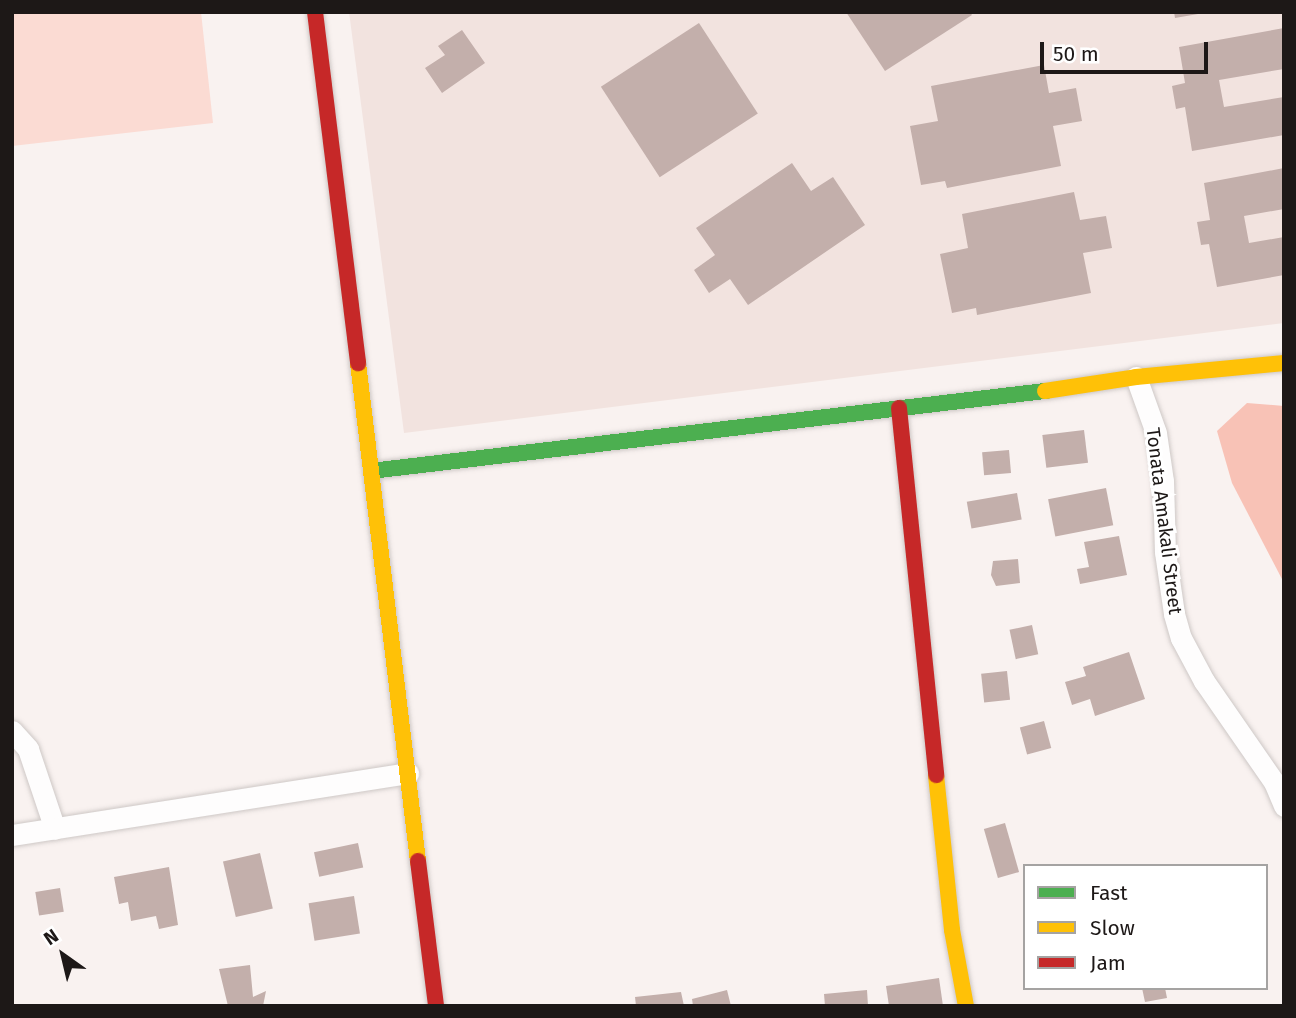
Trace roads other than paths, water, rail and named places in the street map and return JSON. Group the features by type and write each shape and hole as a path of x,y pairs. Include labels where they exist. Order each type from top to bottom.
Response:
{"street":[{"path":"315,12 436,1006"},
{"path":"371,471 1080,387 1136,377 1284,363"},
{"name":"Tonata Amakali Street","path":"1136,377 1156,433 1163,481 1165,552 1174,614 1181,638 1204,681 1279,781 1284,806"},
{"path":"899,408 953,930 966,1006"},
{"path":"12,731 28,749 55,829"},
{"path":"12,835 408,774"}]}
